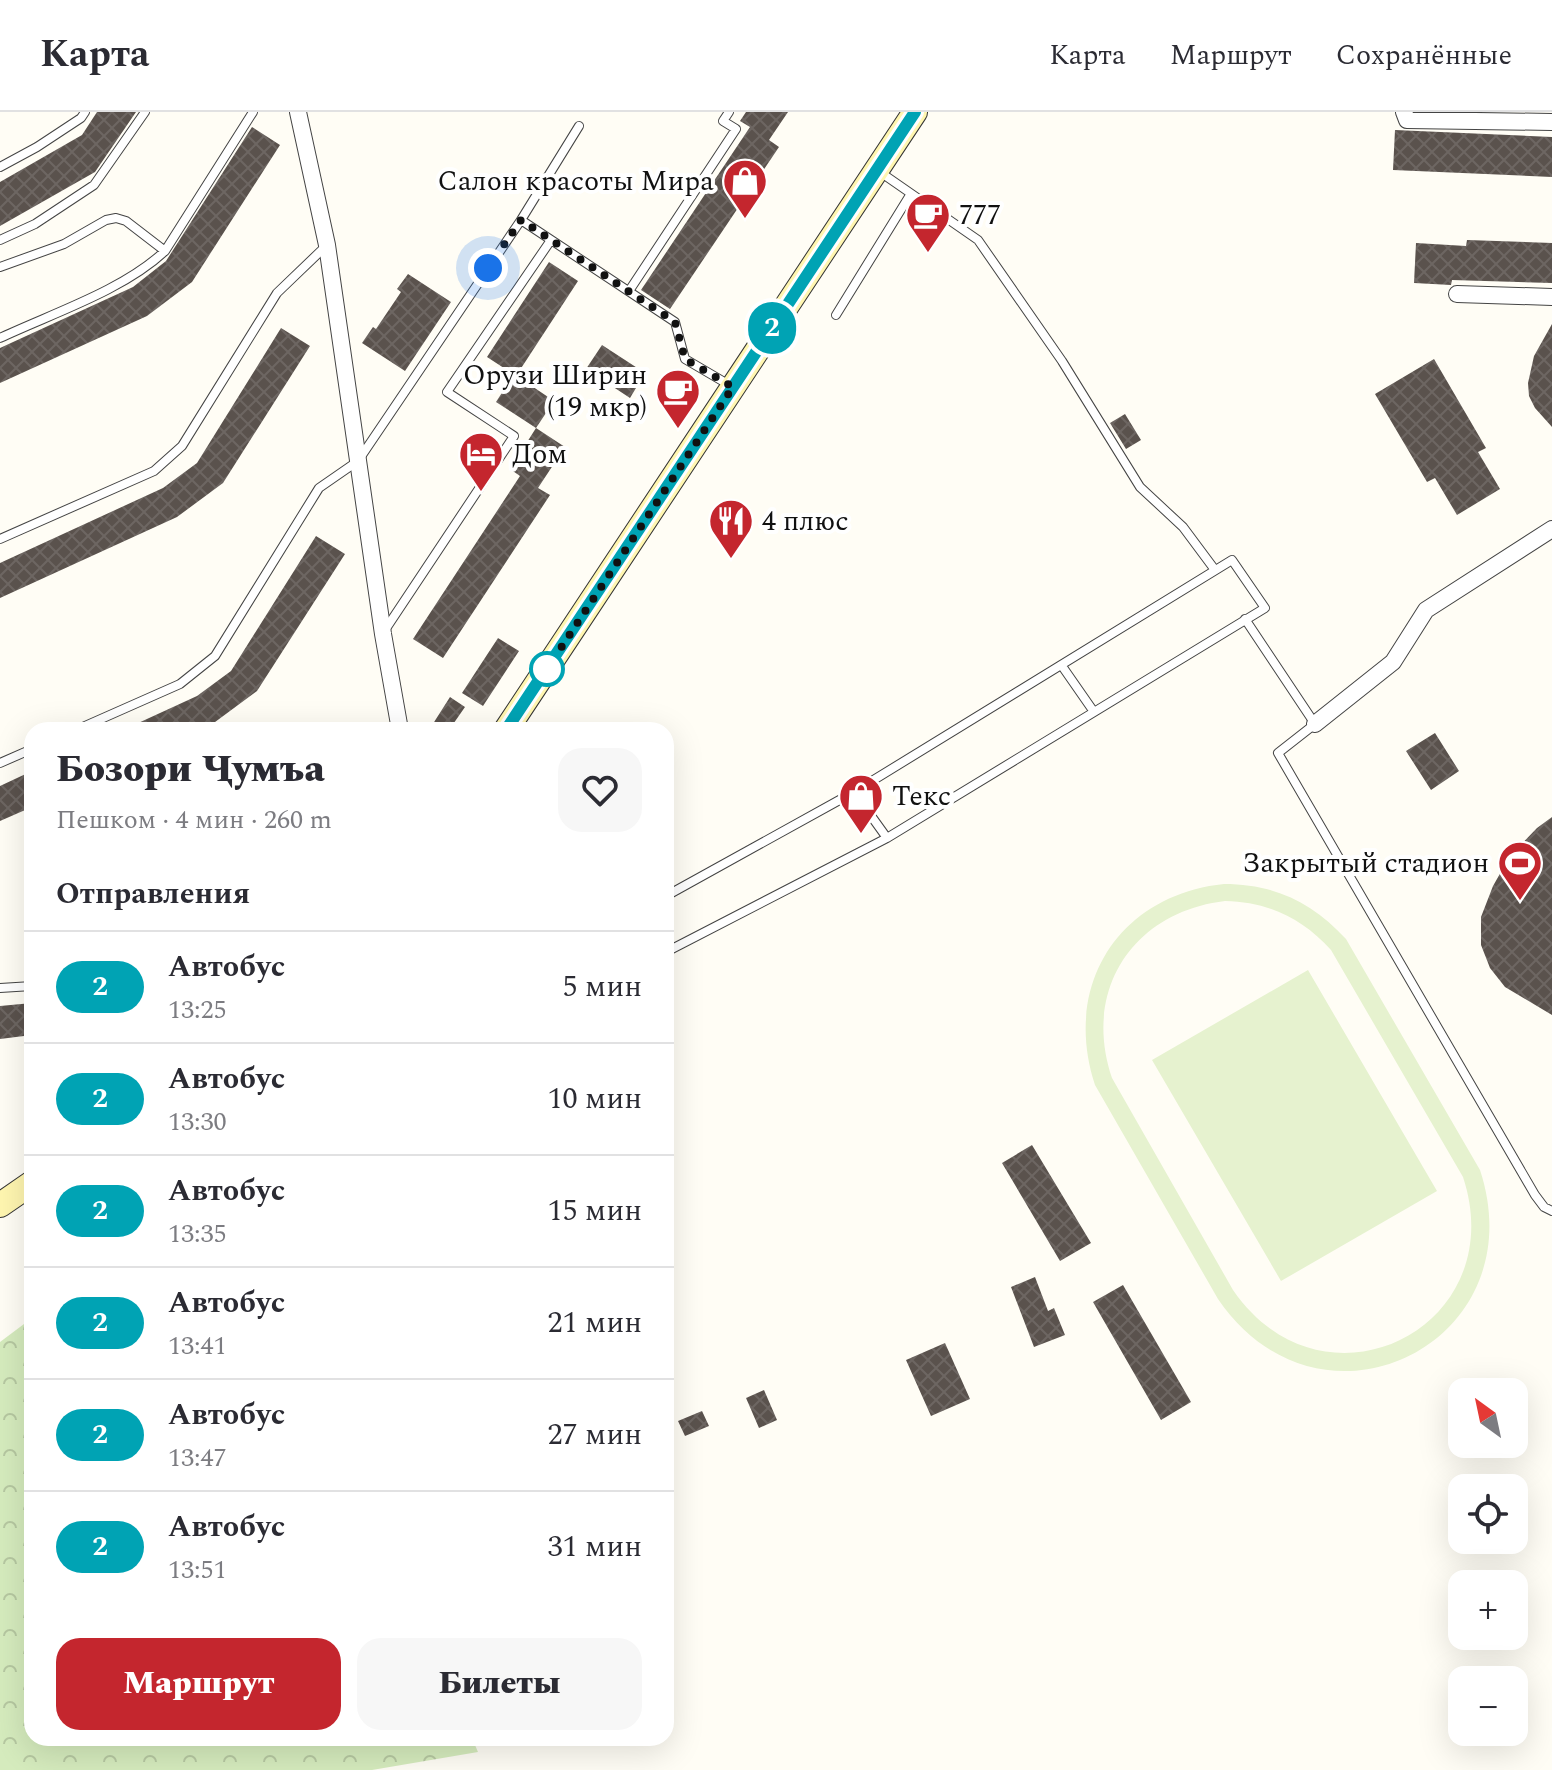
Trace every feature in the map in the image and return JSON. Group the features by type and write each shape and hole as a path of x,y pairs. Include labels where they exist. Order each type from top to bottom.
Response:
{"main road":[{"path":"511,722 915,112"},
{"path":"0,1205 24,1188"}],"street":[{"path":"298,112 327,245 399,722"},
{"path":"1406,116 1552,122"},
{"path":"1457,294 1552,297"},
{"path":"1315,724 1393,662 1426,610 1552,529"}],"lane":[{"path":"0,167 37,147 81,118 85,112"},
{"path":"0,240 35,224 94,185 145,112"},
{"path":"0,338 124,281 150,265 165,251 253,112"},
{"path":"629,291 736,129 723,121 729,112"},
{"path":"94,722 180,684 215,656 319,488 358,461 521,220 579,126"},
{"path":"877,170 978,240 1062,361 1140,487 1183,527 1215,570"},
{"path":"836,315 910,195"},
{"path":"0,267 64,244 106,220 116,218 126,221 165,251"},
{"path":"521,220 675,322 685,359 733,387"},
{"path":"383,634 514,436 447,392 551,240"},
{"path":"0,539 154,471 182,446 277,293 327,245"},
{"path":"674,892 854,792 1232,560 1265,608 887,838 674,948"},
{"path":"1245,619 1315,724 1278,753 1535,1195 1544,1207 1552,1211"},
{"path":"1062,666 1094,712"},
{"path":"0,763 24,752"},
{"path":"854,792 887,838"},
{"path":"0,988 24,986"}],"green space":[{"path":"1224,884 1259,887 1306,905 1333,926 1346,939 1480,1170 1489,1231 1478,1284 1449,1327 1409,1356 1361,1370 1310,1367 1261,1344 1218,1299 1095,1085 1087,1048 1086,1013 1094,980 1108,951 1128,926 1155,906 1187,892","holes":["1225,901 1241,902 1283,914 1308,929 1331,950 1463,1177 1471,1231 1461,1277 1436,1314 1401,1340 1359,1352 1314,1349 1271,1329 1233,1290 1112,1078 1104,1046 1104,1015 1110,986 1123,961 1141,939 1164,921 1192,908"]},
{"path":"1308,970 1437,1191 1281,1281 1152,1060"},
{"path":"24,1324 24,1746 475,1746 478,1752 372,1770 0,1770 0,1342"}],"building":[{"path":"97,112 136,112 95,172 0,226 0,182 82,135"},
{"path":"746,112 788,112 769,140 779,147 670,309 641,290 750,127 740,121"},
{"path":"252,127 280,145 192,282 147,316 0,383 0,348 133,287 166,261"},
{"path":"1395,130 1552,137 1552,177 1393,170"},
{"path":"1467,240 1552,243 1552,283 1452,280 1451,285 1414,283 1416,243 1466,246"},
{"path":"549,262 578,281 516,376 487,357"},
{"path":"408,274 451,302 405,371 362,343 373,327 376,329 401,292 397,289"},
{"path":"1552,324 1552,427 1535,408 1529,396 1528,383 1534,356"},
{"path":"281,328 310,346 223,483 177,517 0,598 0,563 163,488 197,463"},
{"path":"602,345 645,373 630,398 586,369"},
{"path":"1434,359 1486,448 1478,452 1500,489 1457,515 1435,478 1427,482 1375,394"},
{"path":"514,374 554,401 536,428 496,402"},
{"path":"1125,414 1141,440 1126,449 1110,423"},
{"path":"536,428 565,447 538,488 550,495 443,658 413,639 520,476 510,469"},
{"path":"316,536 345,554 257,691 215,722 140,722 197,696 231,671"},
{"path":"498,638 519,651 483,706 462,693"},
{"path":"450,697 465,707 455,722 434,722"},
{"path":"1435,733 1459,771 1431,790 1406,751"},
{"path":"24,775 24,810 0,821 0,786"},
{"name":"Закрытый стадион","path":"1552,817 1552,1015 1505,987 1490,968 1481,945 1481,917 1493,886 1510,856"},
{"path":"24,1004 24,1036 0,1039 0,1006"},
{"path":"1032,1145 1091,1243 1060,1261 1002,1163"},
{"path":"1035,1277 1048,1311 1054,1308 1065,1335 1034,1347 1011,1287"},
{"path":"1123,1285 1191,1402 1161,1420 1093,1302"},
{"path":"945,1343 970,1399 931,1416 906,1360"},
{"path":"764,1390 777,1420 759,1428 746,1398"},
{"path":"702,1411 709,1426 685,1436 678,1421"}],"bus line":[{"name":"2","path":"511,722 915,112"}],"place":[{"name":"Салон красоты Мира","path":"745,220"},
{"name":"777","path":"928,254"},
{"name":"Орузи Ширин (19 мкр)","path":"678,430"},
{"name":"Дом","path":"481,493"},
{"name":"4 плюс","path":"731,560"},
{"name":"Текс","path":"861,835"},
{"name":"Закрытый стадион","path":"1520,902"}],"route":[{"path":"488,268 521,220 675,322 685,359 733,387 547,669"}]}
